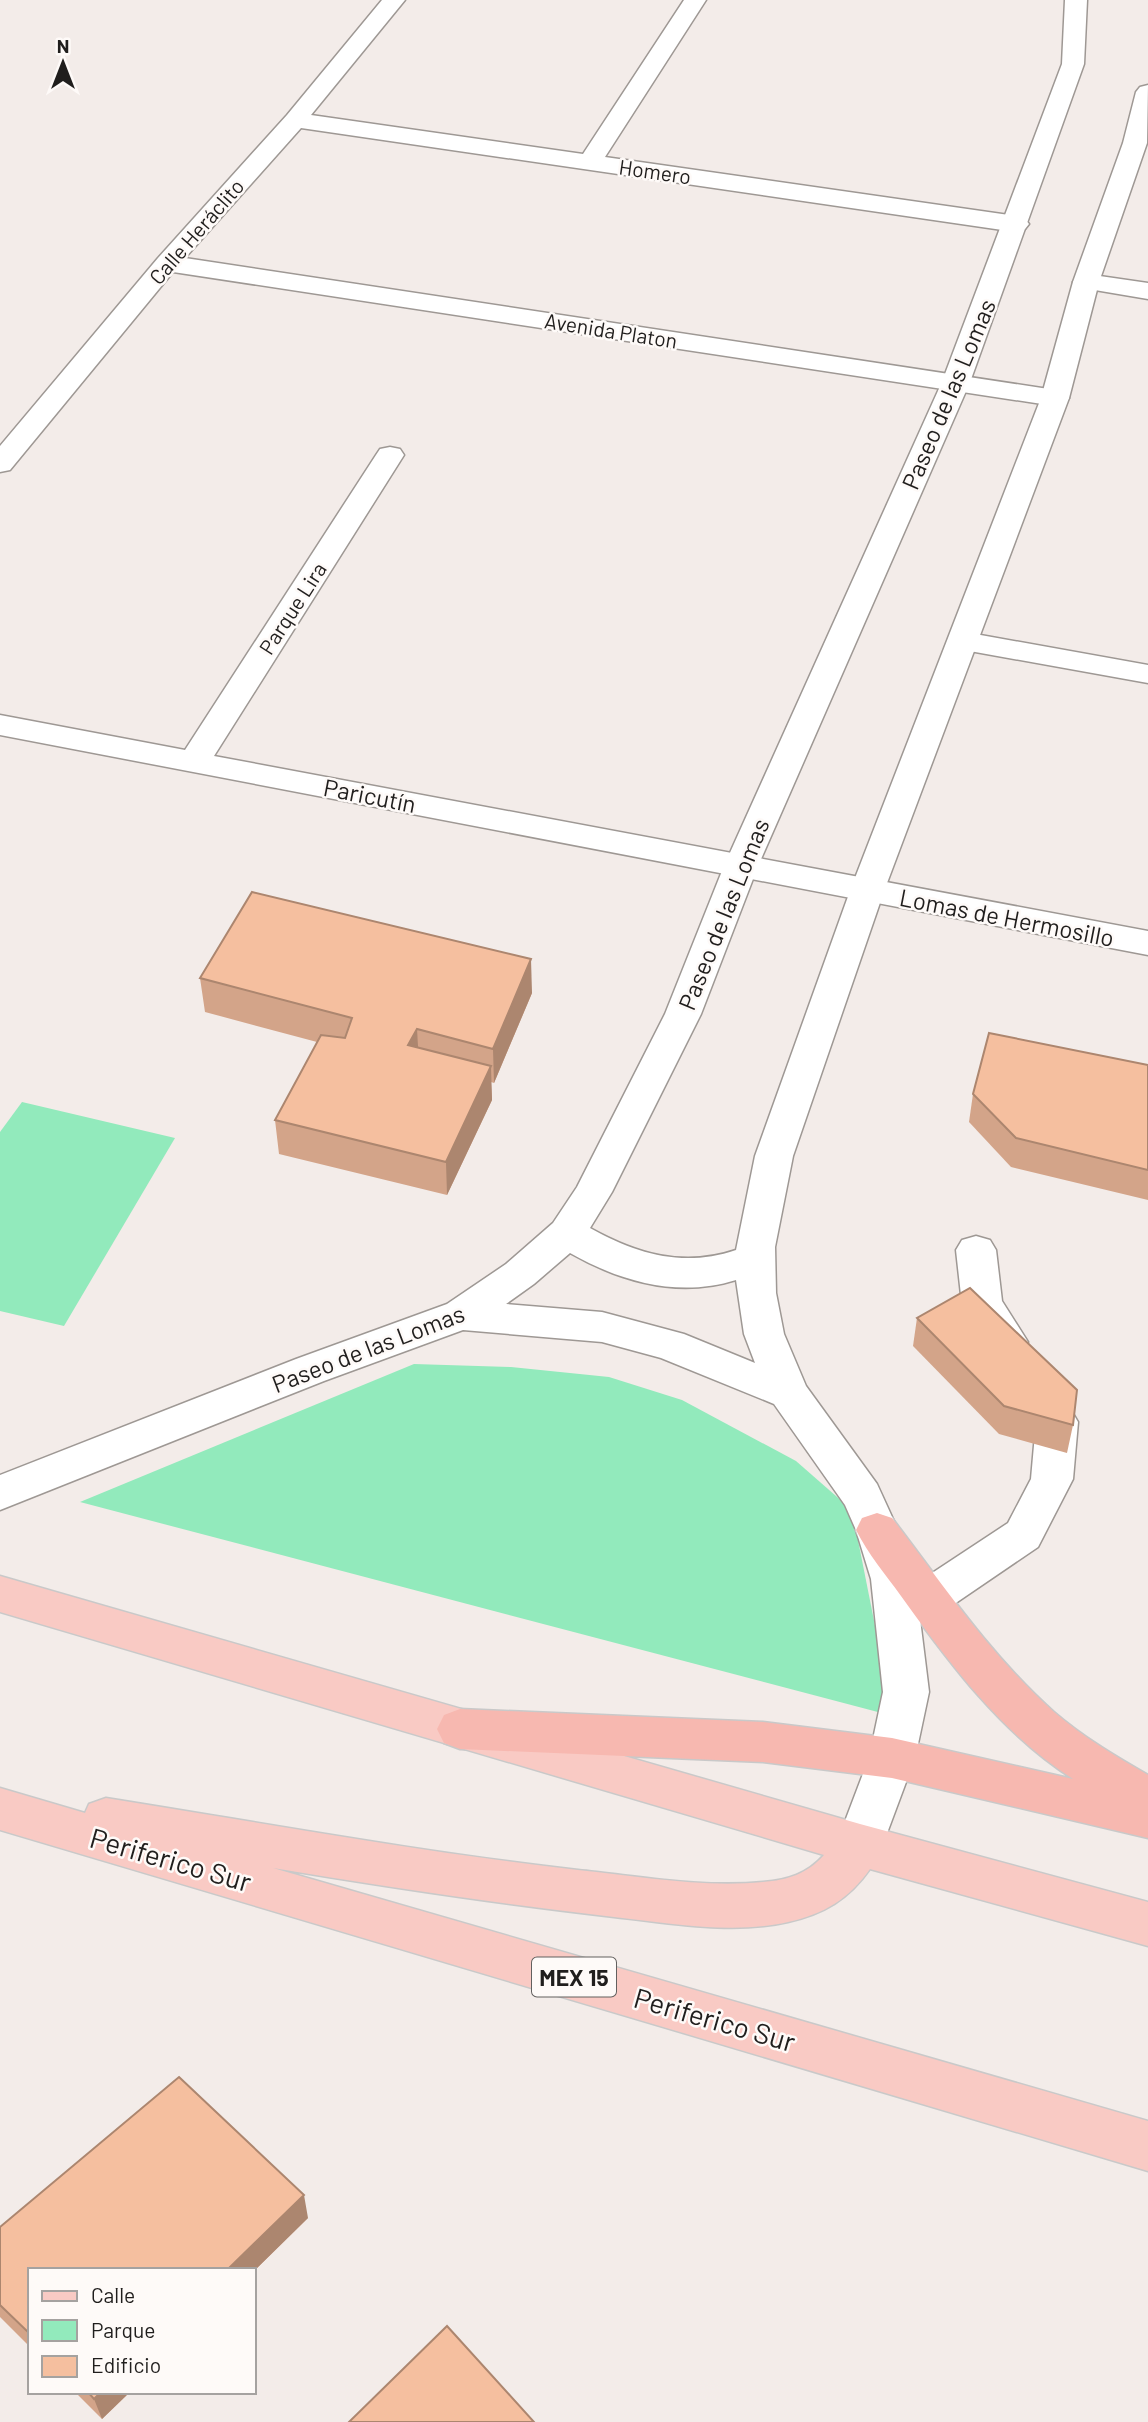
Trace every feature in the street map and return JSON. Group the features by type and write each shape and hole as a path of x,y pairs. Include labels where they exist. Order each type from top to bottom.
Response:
{"highway":[{"path":"877,1530 973,1656 1007,1695 1066,1749 1148,1799"},
{"path":"460,1728 763,1742 892,1758 1148,1817"}],"main road":[{"path":"0,1594 860,1845 1148,1924"},
{"path":"0,1802 551,1889 714,1905 771,1903 813,1893 837,1876 860,1845"},
{"name":"Periferico Sur","path":"0,1809 1148,2146"}],"street":[{"name":"Calle Heráclito","path":"0,464 167,263 295,120 394,0"},
{"path":"591,162 695,0"},
{"name":"Paseo de las Lomas","path":"0,1493 310,1370 461,1315 520,1274 567,1233 593,1192 683,1014 741,866 956,382 1073,64 1076,0"},
{"path":"860,1845 892,1758 906,1692 893,1579 877,1530 862,1496 788,1393 764,1334 756,1293 755,1259 774,1156 867,891 1055,398 1086,282 1142,144 1148,92"},
{"name":"Homero","path":"295,120 1016,224"},
{"name":"Avenida Platon","path":"167,263 1055,398"},
{"path":"1086,282 1148,291"},
{"name":"Parque Lira","path":"194,762 390,455"},
{"path":"964,641 1148,674"},
{"name":"Paricutín","path":"0,725 867,891"},
{"name":"Lomas de Hermosillo","path":"867,891 1148,943"},
{"path":"567,1233 622,1263 653,1271 686,1275 726,1270 755,1259"},
{"path":"929,1598 1023,1535 1052,1479 1057,1422 982,1304 976,1250"},
{"path":"461,1315 602,1327 670,1345 788,1393"}],"green space":[{"path":"22,1102 175,1138 64,1326 0,1311 0,1132"},
{"path":"414,1364 511,1367 609,1377 682,1400 796,1461 852,1510 893,1716 80,1502"}],"building":[{"path":"252,892 531,959 493,1049 417,1029 408,1045 491,1066 446,1162 275,1120 321,1035 345,1038 352,1018 200,978"},
{"path":"989,1033 1148,1065 1148,1170 1016,1138 973,1094"},
{"path":"970,1288 1077,1390 1073,1425 1004,1406 917,1318"},
{"path":"179,2077 304,2195 229,2268 28,2268 28,2332 0,2305 0,2227"},
{"path":"447,2326 534,2422 349,2422"}]}
